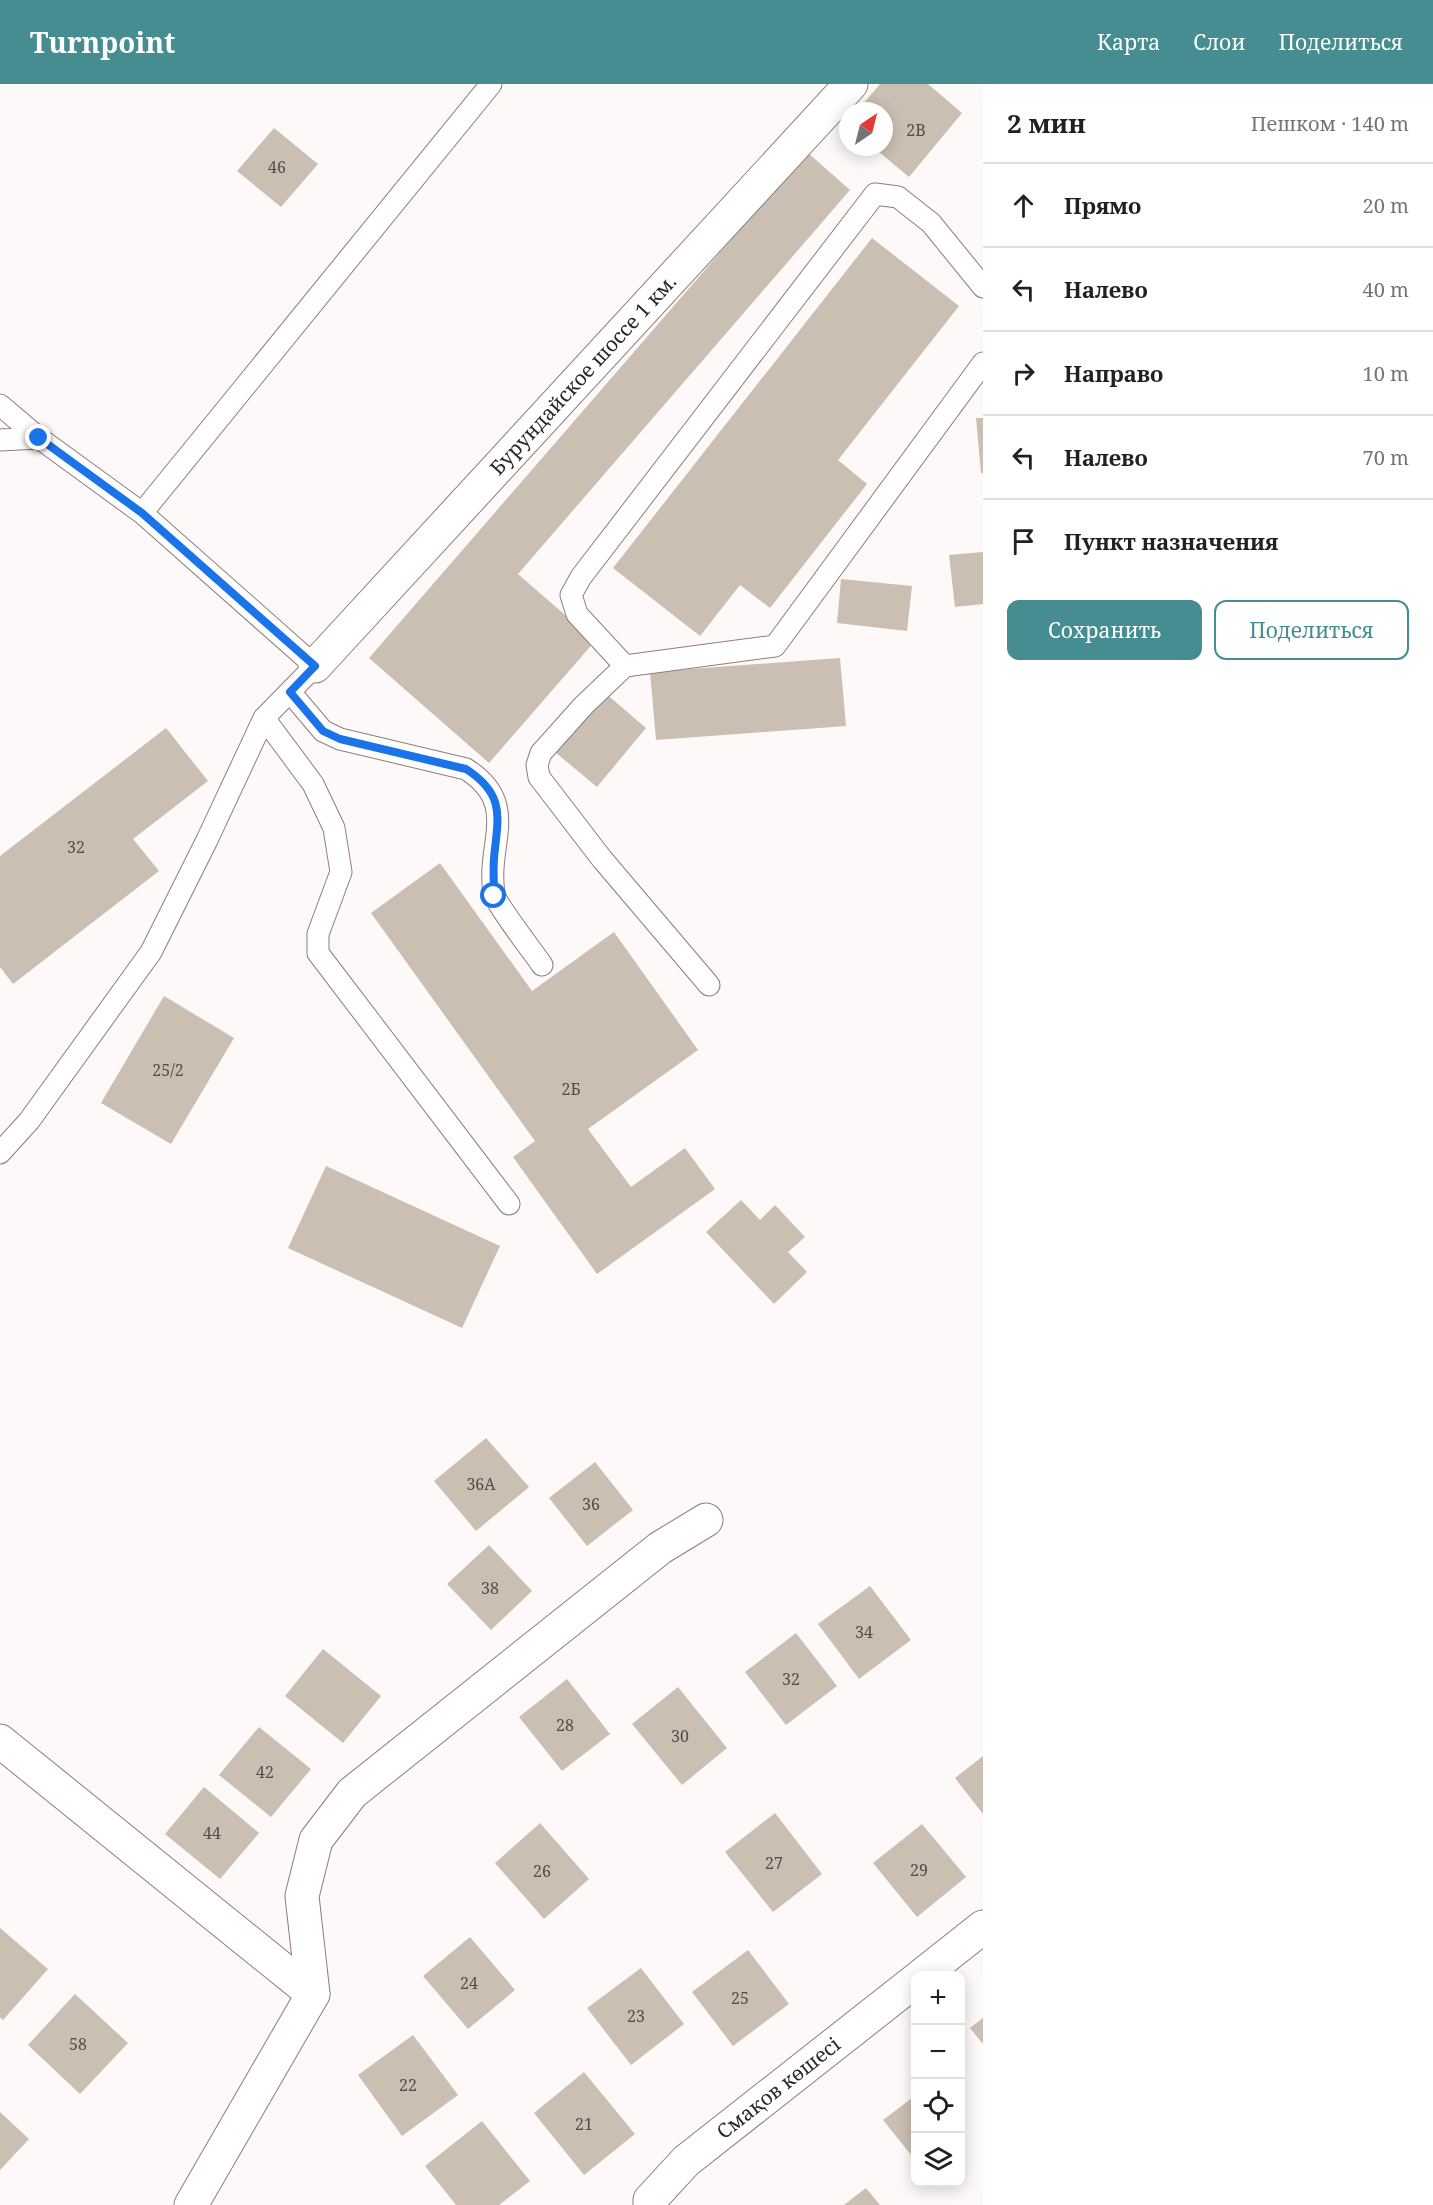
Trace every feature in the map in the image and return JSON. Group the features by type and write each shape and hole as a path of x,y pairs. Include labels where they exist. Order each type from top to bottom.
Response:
{"street":[{"name":"Бурундайское шоссе 1 км.","path":"315,666 851,84"},
{"path":"191,2205 313,1994 302,1896 316,1840 352,1793 660,1548 706,1520"},
{"path":"0,1741 313,1994"},
{"path":"927,1971 983,1927"},
{"name":"Смақов көшесі","path":"650,2205 650,2200 686,2161 911,1983"}],"lane":[{"path":"142,513 491,84"},
{"path":"625,666 577,614 571,595 581,577 875,194 898,196 931,223 983,287"},
{"path":"709,985 602,859 539,777 537,765 541,753 584,705 625,666 775,646 983,363"},
{"path":"0,405 39,438 142,513 315,666 264,718 151,952 29,1121 0,1153"},
{"path":"0,440 39,438"},
{"path":"290,692 323,731 340,739 466,769 479,777 494,796 499,824 494,860 494,896 542,965"},
{"path":"264,718 313,784 334,828 341,872 318,934 318,953 509,1204"}],"building":[{"path":"880,84 928,84 962,113 909,177 884,156 893,156 893,102 865,102"},
{"path":"274,128 318,164 281,207 237,171"},
{"path":"807,152 850,190 518,574 595,641 489,763 369,658"},
{"path":"872,238 959,306 838,460 867,484 770,608 740,585 700,636 613,568"},
{"path":"976,418 983,418 983,473 981,473"},
{"path":"983,552 983,604 955,607 949,555"},
{"path":"841,579 912,586 907,631 837,623"},
{"path":"840,658 846,726 656,740 650,672"},
{"path":"604,692 646,728 597,787 555,752"},
{"path":"166,728 208,781 133,839 159,871 13,984 0,967 0,856"},
{"path":"440,863 532,991 614,932 698,1050 588,1129 631,1187 685,1148 715,1189 597,1274 513,1157 535,1141 371,913"},
{"path":"164,996 234,1038 171,1144 101,1103"},
{"path":"326,1166 500,1246 462,1328 288,1248"},
{"path":"741,1200 760,1220 775,1205 805,1237 788,1252 807,1272 774,1304 706,1232"},
{"path":"486,1438 529,1487 476,1531 434,1481"},
{"path":"595,1462 633,1510 587,1546 549,1498"},
{"path":"489,1545 532,1591 491,1630 447,1584"},
{"path":"870,1586 911,1640 859,1679 818,1624"},
{"path":"796,1633 837,1686 786,1725 745,1672"},
{"path":"323,1649 381,1696 343,1743 285,1696"},
{"path":"567,1679 610,1734 562,1771 519,1717"},
{"path":"678,1687 727,1748 682,1785 632,1724"},
{"path":"259,1727 311,1769 271,1817 219,1775"},
{"path":"983,1756 983,1814 955,1778"},
{"path":"204,1787 259,1833 220,1879 165,1834"},
{"path":"775,1813 822,1874 773,1912 725,1852"},
{"path":"540,1823 589,1879 544,1919 495,1863"},
{"path":"922,1824 966,1877 917,1917 873,1863"},
{"path":"0,1928 48,1969 3,2020 0,2017"},
{"path":"470,1937 515,1990 468,2029 423,1976"},
{"path":"748,1950 789,2004 733,2046 692,1992"},
{"path":"641,1968 684,2024 631,2065 587,2008"},
{"path":"75,1994 128,2043 80,2094 28,2045"},
{"path":"983,2018 983,2044 970,2028"},
{"path":"413,2035 458,2095 402,2136 358,2075"},
{"path":"584,2072 635,2134 584,2175 534,2113"},
{"path":"911,2099 911,2155 883,2120"},
{"path":"0,2112 29,2139 0,2170"},
{"path":"482,2121 530,2181 499,2205 456,2205 425,2166"},
{"path":"866,2188 880,2205 844,2205"}],"route":[{"path":"39,438 142,513 315,666 290,692 323,731 340,739 466,769 479,777 494,796 499,824 494,860 494,896"}]}
